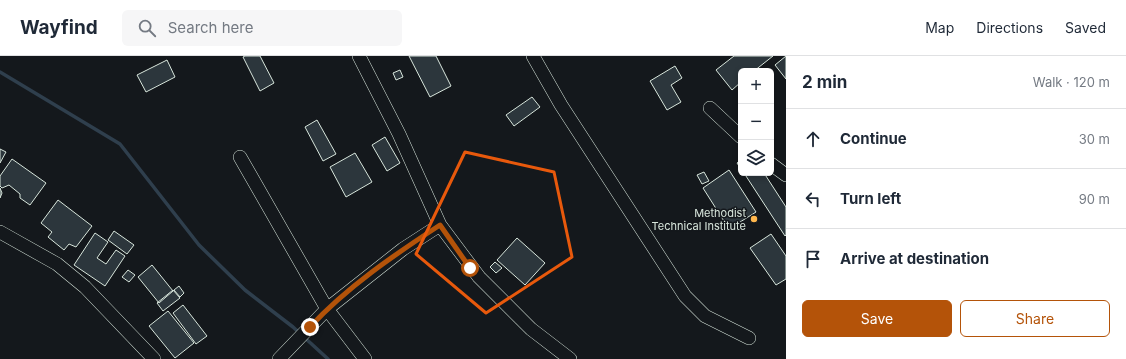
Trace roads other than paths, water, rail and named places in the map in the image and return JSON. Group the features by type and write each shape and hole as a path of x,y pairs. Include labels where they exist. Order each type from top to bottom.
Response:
{"street":[{"path":"359,56 395,127 440,225 479,277 531,329 570,359"},
{"path":"532,56 560,105 685,296 705,316 749,338"},
{"path":"710,108 738,134"},
{"path":"240,157 327,309 365,359"},
{"path":"774,166 786,175"},
{"path":"280,359 327,309 403,249 440,225"},
{"path":"0,232 57,264 85,287 154,359"}],"waterway":[{"path":"0,72 120,144 199,245 245,290 293,327 328,359"}],"place":[{"name":"Methodist Technical Institute","path":"754,219"}]}
